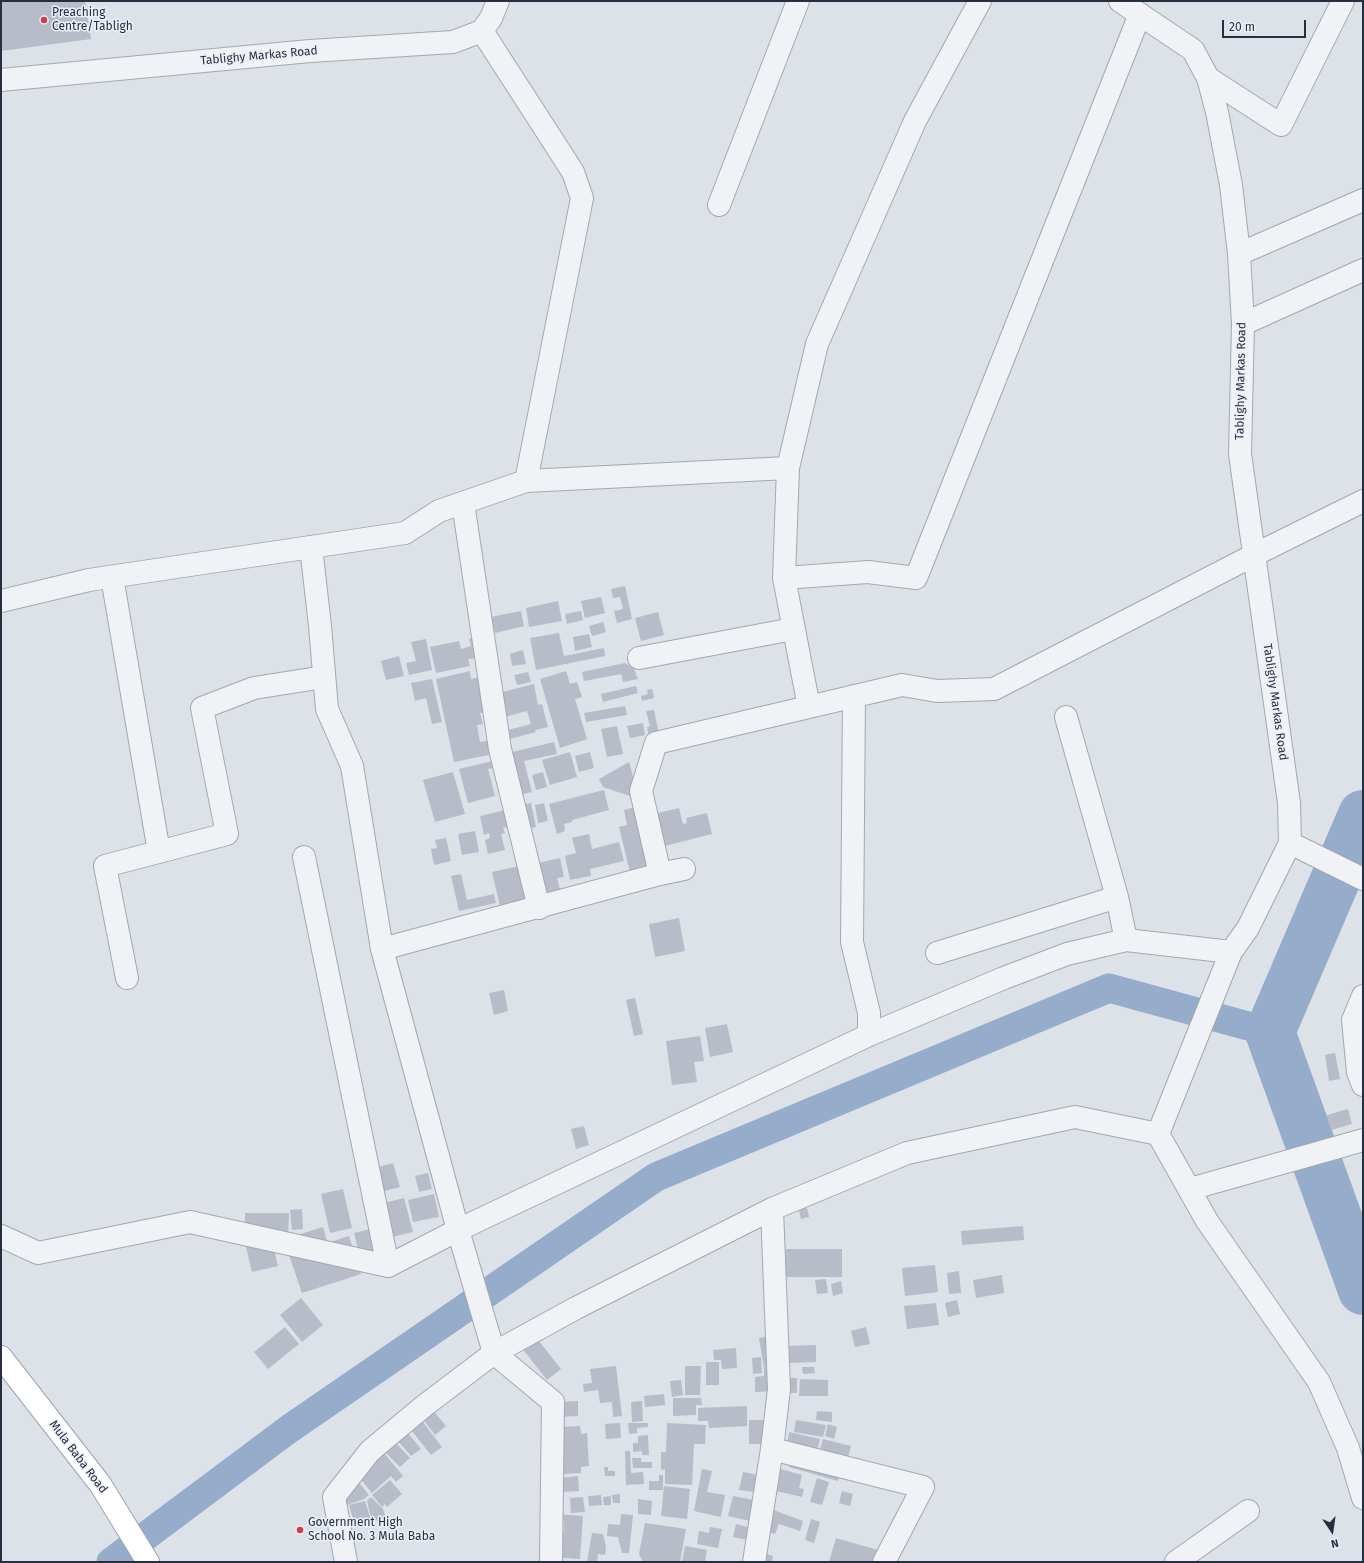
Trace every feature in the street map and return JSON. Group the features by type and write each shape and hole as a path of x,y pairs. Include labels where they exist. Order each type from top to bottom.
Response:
{"main road":[{"name":"Mula Baba Road","path":"1,1357 100,1484 148,1562"}],"street":[{"path":"498,1 482,31 573,172 582,198 536,383 526,481"},
{"path":"719,205 798,1"},
{"path":"808,707 784,578 788,468 817,344 916,121 980,1"},
{"name":"Tablighy Markas Road","path":"1120,1 1193,50 1208,78 1217,112 1231,185 1239,254 1243,324 1240,454 1289,803 1290,843"},
{"path":"1208,78 1281,125 1343,1"},
{"path":"784,578 868,572 916,578 1140,14"},
{"name":"Tablighy Markas Road","path":"1,80 310,51 453,42 482,31"},
{"path":"1239,254 1363,200"},
{"path":"1243,324 1363,270"},
{"path":"1,602 112,576 405,533 439,511 526,481 788,468"},
{"path":"660,874 641,791 656,743 902,685 937,691 994,689 1254,554 1363,502"},
{"path":"463,503 500,749 539,908"},
{"path":"310,547 320,626 327,709 352,766 382,950 458,1230 494,1353 553,1402 551,1562"},
{"path":"112,576 159,852"},
{"path":"638,658 793,629"},
{"path":"127,978 105,866 227,834 202,708 254,688 324,677"},
{"path":"854,696 852,942 869,1013 869,1035"},
{"path":"1066,716 1117,897 1126,940"},
{"path":"1158,1134 1231,952 1248,928 1290,843 1363,879"},
{"path":"304,857 388,1266"},
{"path":"382,950 660,874 684,869"},
{"path":"937,953 1117,897"},
{"path":"1,1236 38,1253 190,1222 388,1266 458,1230 869,1035 1004,978 1067,954 1126,940 1231,952"},
{"path":"1363,996 1353,1020 1358,1072 1363,1085"},
{"path":"346,1562 334,1497 370,1451 424,1406 494,1353 576,1308 772,1209 907,1153 1075,1117 1158,1134 1197,1187 1207,1221 1319,1382 1348,1448 1363,1498"},
{"path":"1197,1187 1363,1140"},
{"path":"754,1562 772,1449 779,1389 772,1209"},
{"path":"772,1449 923,1487 884,1562"},
{"path":"1176,1562 1248,1511"}],"building":[{"name":"Preaching Centre/Tabligh","path":"1,1 85,1 91,39 1,51"},
{"path":"625,586 632,619 617,623 614,611 623,609 620,597 613,598 611,589"},
{"path":"601,597 605,613 585,618 581,601"},
{"path":"558,601 562,621 529,627 526,608"},
{"path":"521,611 524,626 495,633 491,617"},
{"path":"581,611 583,620 567,624 565,614"},
{"path":"658,612 664,635 641,641 635,618"},
{"path":"603,622 606,632 592,636 589,626"},
{"path":"559,633 564,656 604,648 605,656 536,670 530,638"},
{"path":"589,634 592,647 575,651 573,637"},
{"path":"478,637 482,657 468,659 470,666 436,673 430,647 459,641 461,649 471,646 469,639"},
{"path":"426,639 432,670 409,675 406,663 416,661 411,642"},
{"path":"523,650 526,664 512,666 510,654"},
{"path":"399,656 404,676 386,680 381,661"},
{"path":"625,663 634,669 638,679 623,682 621,674 584,681 582,672"},
{"path":"470,671 471,679 483,676 490,711 480,713 483,724 477,725 480,742 496,739 499,753 454,762 436,679"},
{"path":"566,671 570,684 577,682 582,697 575,699 587,739 560,748 540,679"},
{"path":"528,672 531,682 517,685 514,675"},
{"path":"432,679 442,722 432,724 426,698 415,701 411,683"},
{"path":"534,684 538,705 542,704 548,727 535,730 536,732 506,740 504,731 531,724 527,711 501,718 495,694"},
{"path":"636,686 638,693 603,702 601,694"},
{"path":"652,689 654,698 642,701 641,696 648,694 647,690"},
{"path":"625,706 627,715 586,722 584,713"},
{"path":"654,710 659,734 649,736 647,727 650,726 646,711"},
{"path":"643,723 645,735 630,738 627,726"},
{"path":"617,726 623,754 607,757 601,729"},
{"path":"554,742 557,754 524,761 532,792 514,796 504,754"},
{"path":"570,752 577,777 550,785 542,760"},
{"path":"590,752 594,768 579,772 575,756"},
{"path":"501,759 503,766 488,769 495,796 468,803 459,769"},
{"path":"629,762 639,799 603,787 599,779"},
{"path":"453,772 465,814 435,822 423,780"},
{"path":"543,772 547,787 536,790 532,775"},
{"path":"604,790 609,810 572,820 572,822 564,824 565,831 557,834 549,804"},
{"path":"531,803 536,827 521,831 516,806"},
{"path":"544,803 548,821 538,823 535,805"},
{"path":"636,807 653,881 633,885 619,827 627,825 624,810"},
{"path":"679,808 683,824 687,823 686,818 707,813 712,834 657,848 649,815"},
{"path":"510,809 508,827 503,828 505,833 501,834 505,850 488,854 485,840 490,838 489,833 484,835 480,816"},
{"path":"475,831 479,852 462,855 458,834"},
{"path":"589,834 592,849 619,842 624,861 590,869 591,876 570,880 565,856 576,853 572,838"},
{"path":"446,838 451,861 434,865 431,849 437,848 435,840"},
{"path":"560,858 564,877 557,878 560,889 540,894 533,864"},
{"path":"524,865 532,899 500,906 492,872"},
{"path":"461,874 467,900 494,894 496,903 459,911 451,876"},
{"path":"679,918 685,951 655,957 649,924"},
{"path":"504,990 508,1011 494,1015 489,993"},
{"path":"635,998 643,1034 634,1036 626,1000"},
{"path":"727,1024 733,1052 710,1057 705,1028"},
{"path":"700,1036 704,1061 694,1062 697,1082 672,1085 666,1041"},
{"path":"1335,1053 1340,1079 1329,1081 1325,1055"},
{"path":"1348,1109 1352,1124 1331,1130 1327,1115"},
{"path":"584,1126 589,1145 576,1149 571,1129"},
{"path":"393,1163 400,1187 377,1193 371,1169"},
{"path":"428,1173 432,1189 419,1192 415,1176"},
{"path":"343,1189 352,1228 330,1233 321,1194"},
{"path":"434,1194 439,1217 413,1222 408,1200"},
{"path":"404,1198 413,1232 388,1238 380,1204"},
{"path":"806,1204 809,1217 801,1219 798,1206"},
{"path":"302,1209 303,1229 292,1230 290,1210"},
{"path":"245,1213 289,1213 288,1237 245,1237"},
{"path":"1023,1226 1024,1240 962,1245 961,1231"},
{"path":"323,1227 327,1241 296,1251 291,1237"},
{"path":"374,1228 384,1268 364,1273 354,1233"},
{"path":"349,1236 361,1274 302,1293 289,1255"},
{"path":"272,1242 278,1266 252,1272 246,1247"},
{"path":"786,1249 842,1249 842,1277 785,1277"},
{"path":"935,1265 938,1292 905,1296 902,1268"},
{"path":"959,1271 961,1293 949,1294 947,1273"},
{"path":"1002,1275 1004,1293 976,1298 973,1280"},
{"path":"826,1279 828,1293 817,1294 815,1280"},
{"path":"841,1281 843,1293 833,1296 831,1284"},
{"path":"301,1298 323,1325 302,1342 280,1315"},
{"path":"957,1300 960,1314 948,1317 945,1303"},
{"path":"936,1303 939,1325 907,1329 904,1306"},
{"path":"285,1327 299,1344 268,1369 254,1352"},
{"path":"866,1327 870,1344 855,1347 851,1331"},
{"path":"535,1336 561,1369 547,1380 521,1347"},
{"path":"769,1336 773,1366 764,1368 759,1338"},
{"path":"816,1345 816,1362 788,1363 788,1346"},
{"path":"736,1348 737,1368 722,1369 721,1360 714,1360 713,1350"},
{"path":"761,1357 762,1373 753,1374 752,1358"},
{"path":"706,1362 719,1362 719,1385 706,1385"},
{"path":"616,1366 622,1416 613,1417 612,1402 600,1403 598,1390 584,1392 583,1384 592,1383 590,1369"},
{"path":"685,1366 701,1366 700,1395 685,1395"},
{"path":"802,1367 814,1367 815,1373 803,1374"},
{"path":"764,1368 775,1368 776,1391 755,1392 755,1377 764,1376"},
{"path":"788,1378 797,1378 797,1393 788,1393"},
{"path":"800,1379 828,1380 828,1396 799,1396"},
{"path":"681,1380 683,1395 672,1397 670,1381"},
{"path":"664,1394 665,1405 645,1407 644,1396"},
{"path":"673,1398 701,1398 702,1405 696,1405 696,1415 673,1416"},
{"path":"578,1401 578,1416 557,1417 556,1402"},
{"path":"642,1401 643,1421 632,1422 631,1402"},
{"path":"747,1406 747,1426 709,1428 708,1421 698,1421 698,1408"},
{"path":"432,1409 446,1426 435,1435 422,1418"},
{"path":"817,1411 832,1412 832,1422 816,1420"},
{"path":"419,1417 442,1447 431,1455 408,1426"},
{"path":"749,1420 768,1420 768,1444 749,1444"},
{"path":"796,1420 826,1425 823,1437 794,1432"},
{"path":"620,1423 621,1438 606,1439 605,1424"},
{"path":"628,1423 648,1423 648,1427 637,1428 637,1433 629,1434"},
{"path":"667,1423 706,1425 705,1444 694,1444 692,1485 665,1484 665,1469 661,1470 661,1452 666,1452"},
{"path":"828,1424 837,1427 834,1439 825,1436"},
{"path":"580,1426 581,1434 587,1433 589,1466 581,1467 581,1473 562,1474 559,1427"},
{"path":"407,1432 421,1449 411,1456 397,1440"},
{"path":"789,1432 820,1439 816,1455 787,1444"},
{"path":"648,1435 649,1455 642,1455 642,1451 633,1452 633,1443 638,1443 638,1436"},
{"path":"823,1439 851,1446 846,1464 818,1456"},
{"path":"395,1442 410,1458 400,1467 385,1452"},
{"path":"625,1451 630,1451 631,1473 643,1472 644,1484 626,1485"},
{"path":"384,1453 403,1476 396,1482 391,1476 372,1493 358,1476"},
{"path":"632,1458 641,1458 641,1462 652,1462 652,1468 633,1468"},
{"path":"791,1458 840,1472 838,1481 789,1467"},
{"path":"604,1467 608,1467 608,1471 615,1471 615,1476 605,1476"},
{"path":"777,1468 802,1475 799,1488 804,1489 802,1497 772,1490"},
{"path":"702,1469 712,1471 707,1492 725,1495 721,1517 694,1511"},
{"path":"743,1472 763,1476 760,1493 739,1490"},
{"path":"659,1475 663,1475 663,1490 649,1490 649,1481 659,1481"},
{"path":"578,1476 579,1491 561,1492 560,1478"},
{"path":"817,1478 829,1482 822,1505 810,1502"},
{"path":"357,1480 369,1495 364,1499 347,1505 346,1493"},
{"path":"390,1480 402,1494 387,1507 385,1504 382,1507 372,1495"},
{"path":"664,1486 690,1489 687,1519 661,1516"},
{"path":"842,1491 853,1494 850,1506 839,1503"},
{"path":"620,1494 620,1503 613,1503 612,1495"},
{"path":"601,1495 602,1505 589,1506 588,1496"},
{"path":"611,1496 611,1505 604,1505 603,1497"},
{"path":"733,1496 759,1501 754,1522 728,1516"},
{"path":"371,1497 383,1509 386,1518 372,1522 367,1501"},
{"path":"583,1497 585,1512 571,1513 570,1498"},
{"path":"638,1499 652,1501 651,1515 638,1514"},
{"path":"365,1501 371,1520 355,1525 349,1505"},
{"path":"771,1509 803,1521 800,1531 779,1524 775,1534 763,1530"},
{"path":"555,1514 583,1516 580,1559 552,1557 554,1532 564,1532 564,1520 554,1520"},
{"path":"621,1514 633,1515 629,1553 622,1553 618,1537 607,1536 608,1524 620,1525"},
{"path":"811,1519 820,1522 814,1543 805,1540"},
{"path":"645,1523 686,1529 680,1562 643,1562 639,1554"},
{"path":"736,1524 756,1529 753,1541 733,1537"},
{"path":"710,1527 722,1529 718,1548 697,1544 699,1531 709,1533"},
{"path":"592,1533 603,1534 606,1547 605,1555 598,1554 597,1562 587,1562"},
{"path":"836,1538 878,1550 875,1562 829,1562"},
{"path":"685,1546 707,1550 705,1562 682,1562"},
{"path":"764,1553 773,1556 772,1562 761,1562"}],"waterway":[{"path":"1363,815 1270,1032 1363,1290"},
{"path":"111,1562 289,1429 656,1177 1109,988 1270,1032"}],"place":[{"name":"Preaching Centre/Tabligh","path":"44,20"},
{"name":"Government High School No. 3 Mula Baba","path":"300,1530"}]}
